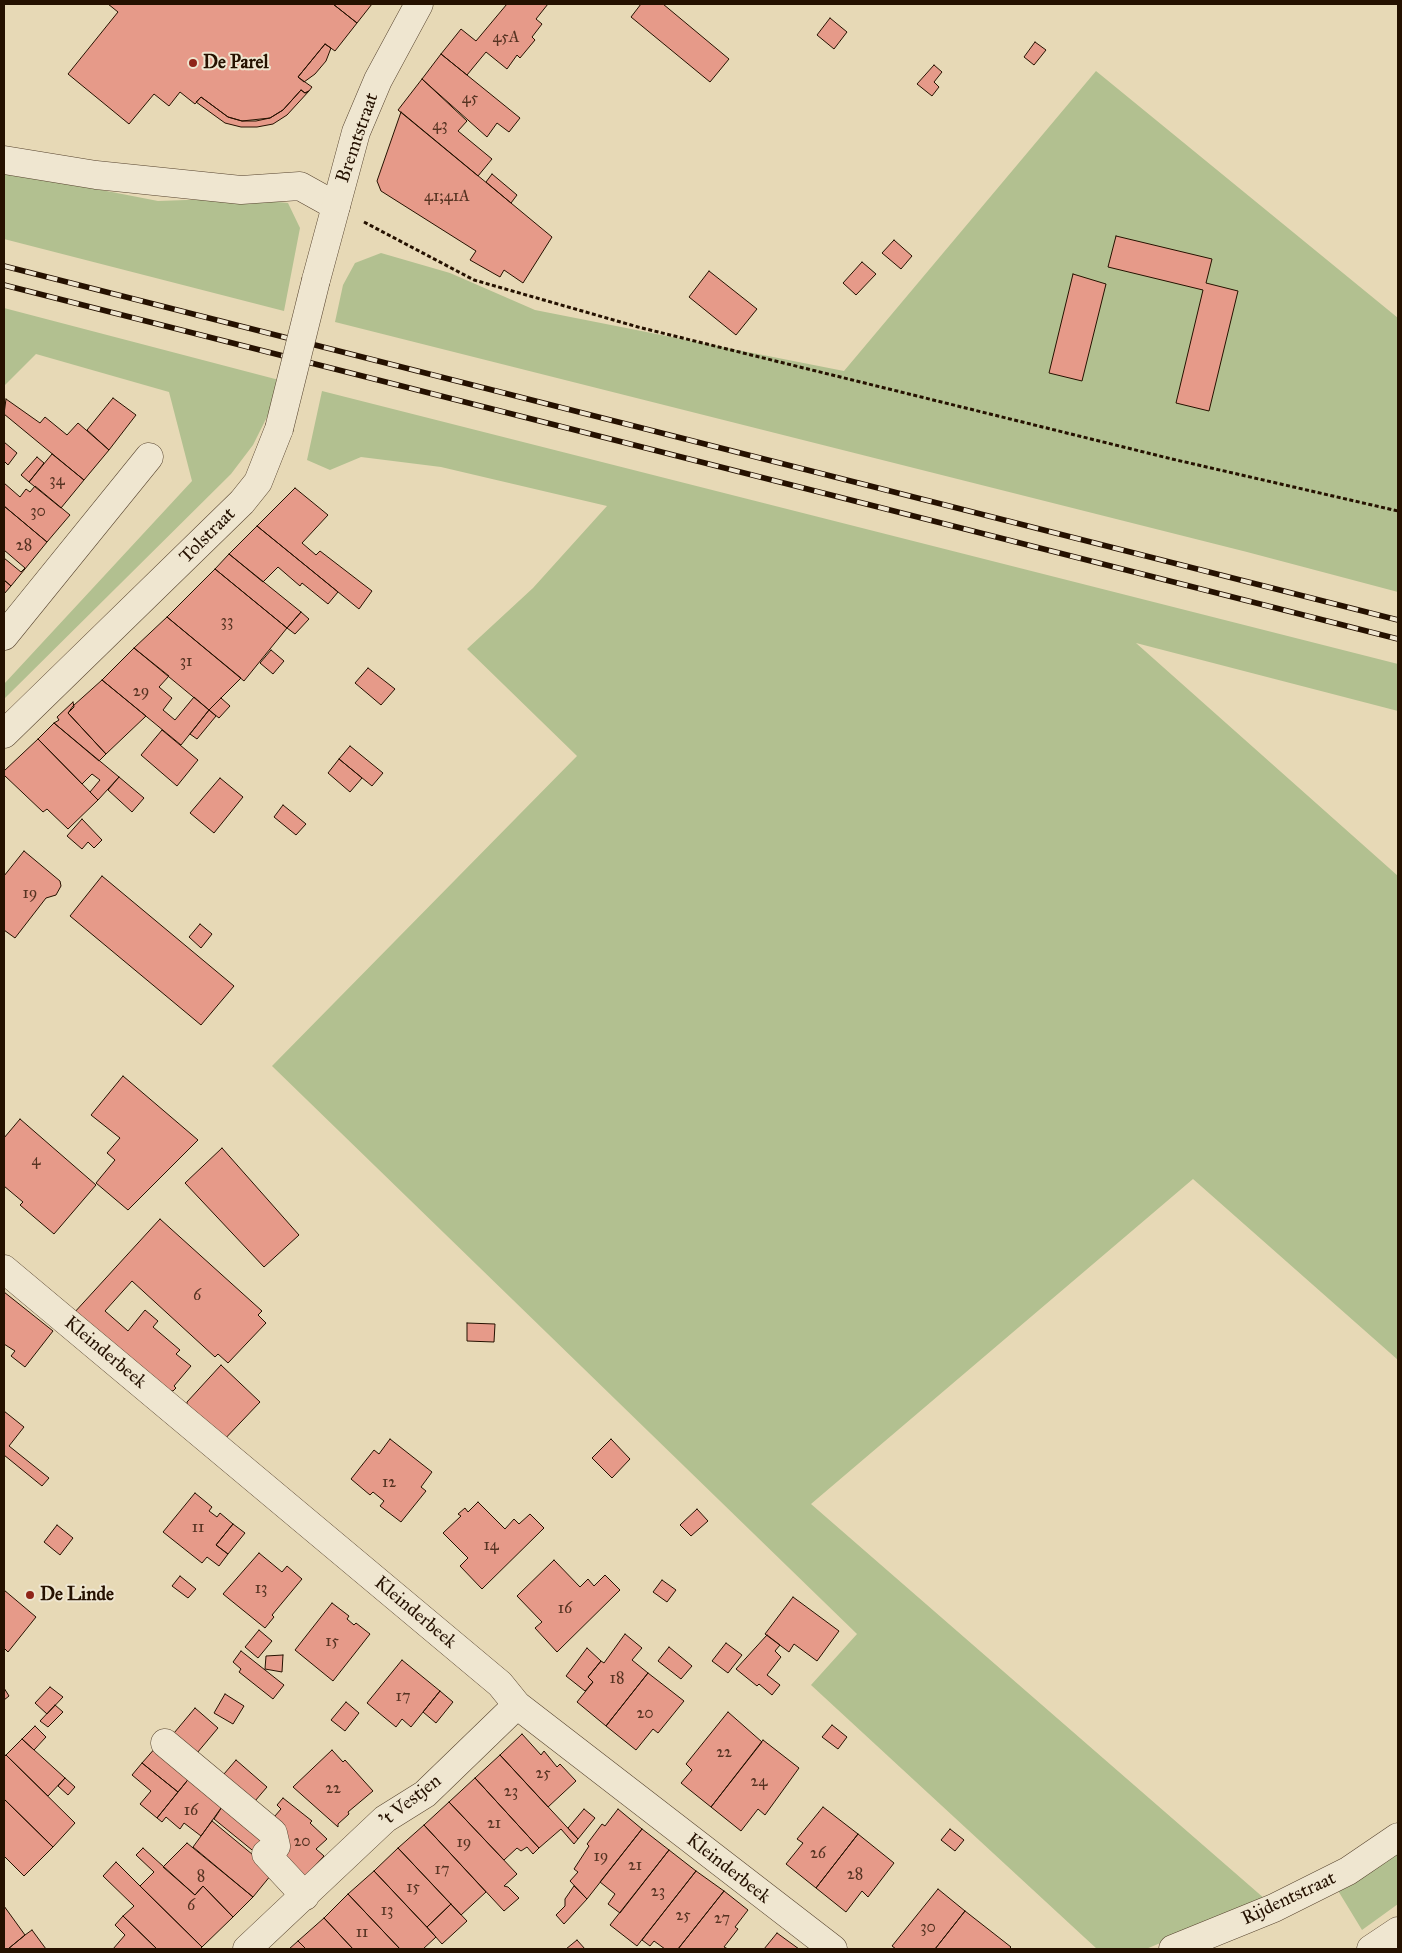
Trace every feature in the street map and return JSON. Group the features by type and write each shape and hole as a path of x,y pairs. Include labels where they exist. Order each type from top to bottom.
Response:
{"street":[{"name":"Bremtstraat","path":"316,280 356,132 378,80 418,4"},
{"path":"4,160 96,175 241,190 300,186 336,206"},
{"name":"Tolstraat","path":"4,734 242,502 258,482 279,429 316,280"},
{"path":"4,636 149,457"},
{"name":"Kleinderbeek","path":"4,1268 500,1684 517,1705 834,1949"},
{"name":"'t Vestjen","path":"247,1949 385,1819 425,1794 517,1705"},
{"path":"165,1743 273,1833 276,1846 266,1854 305,1896"},
{"name":"Rijdentstraat","path":"1173,1949 1256,1916 1348,1871 1398,1837"},
{"path":"1371,1949 1398,1931"}],"path":[{"path":"336,206 404,245 474,280 638,327 1172,460 1398,511"}],"green space":[{"path":"1096,71 1398,318 1398,592 1247,552 335,322 343,285 355,263 381,253 450,273 535,310 844,371"},
{"path":"4,171 158,201 242,198 288,203 300,228 284,311 4,239"},
{"path":"4,308 279,380 269,413 253,445 231,474 4,699 4,684 192,481 169,392 36,354 4,386"},
{"path":"322,391 1398,664 1398,711 1136,643 1398,876 1398,1360 1193,1179 811,1504 1265,1899 1146,1949 1097,1949 811,1685 857,1634 272,1066 577,756 467,649 533,588 607,506 441,467 361,457 330,470 307,460"},
{"path":"1398,1846 1398,1904 1362,1930 1337,1889"}],"building":[{"name":"De Parel","path":"108,4 333,4 357,23 335,51 325,44 298,77 312,87 309,91 305,93 301,90 283,110 270,118 242,121 228,117 201,97 195,104 180,92 169,106 154,94 129,124 68,74 118,12"},
{"path":"333,4 372,4 357,23"},
{"path":"507,4 548,4 536,19 542,24 532,37 535,40 520,58 517,55 507,69 486,52 467,75 441,54 461,29 476,41"},
{"path":"641,4 663,4 729,59 710,82 631,17"},
{"path":"830,18 847,32 834,49 817,35"},
{"path":"1035,42 1046,50 1034,65 1024,57"},
{"path":"325,44 331,48 326,61 315,74 304,82 298,77"},
{"path":"441,54 520,118 509,132 497,123 487,137 422,79"},
{"path":"934,65 942,72 934,82 939,87 932,96 917,84"},
{"path":"422,79 467,121 458,131 492,159 478,176 398,110"},
{"path":"301,90 305,93 309,91 287,115 273,124 257,127 241,127 225,123 196,102 201,97 228,117 242,121 256,121 270,118 283,110"},
{"path":"401,112 552,237 523,283 504,270 500,277 470,260 476,251 381,191 377,181"},
{"path":"492,174 517,195 511,203 486,182"},
{"path":"1116,236 1212,259 1206,283 1238,291 1209,411 1176,403 1203,290 1108,267"},
{"path":"894,240 912,256 901,269 882,253"},
{"path":"862,262 876,274 856,295 843,283"},
{"path":"709,271 757,309 736,335 689,297"},
{"path":"1073,274 1106,284 1082,381 1049,373"},
{"path":"113,398 136,415 109,450 87,430"},
{"path":"6,399 40,423 45,417 67,435 78,423 109,450 84,480 4,414"},
{"path":"4,442 17,453 8,465 4,461"},
{"path":"52,454 84,480 61,508 29,482"},
{"path":"37,457 44,463 29,482 21,475"},
{"path":"4,483 20,497 26,489 30,492 35,486 70,515 47,542 4,506"},
{"path":"295,488 328,515 302,543 316,555 320,551 372,591 359,609 257,526"},
{"path":"4,506 47,542 11,586 4,580 4,558 21,572 25,568 4,550"},
{"path":"257,526 338,592 328,604 302,583 300,586 278,567 263,582 229,554"},
{"path":"229,554 301,612 287,628 215,569"},
{"path":"215,569 287,628 244,681 167,617"},
{"path":"4,580 11,586 4,594"},
{"path":"301,612 309,619 295,634 287,628"},
{"path":"167,617 241,678 209,710 134,648"},
{"path":"134,648 169,676 159,687 172,698 163,710 175,720 194,697 209,710 181,745 102,680"},
{"path":"271,650 284,661 273,674 260,663"},
{"path":"368,668 395,689 381,705 355,683"},
{"path":"102,680 146,716 106,754 68,713 73,706"},
{"path":"221,698 230,706 219,718 209,710"},
{"path":"73,702 74,707 68,713 106,754 99,761 54,723 59,720 57,717"},
{"path":"209,710 216,716 197,739 190,734"},
{"path":"54,723 119,777 98,800 90,792 100,780 92,774 82,784 38,739"},
{"path":"162,730 198,760 177,786 141,755"},
{"path":"38,739 98,800 68,829 47,809 43,812 4,775 4,771"},
{"path":"350,746 383,773 372,786 339,759"},
{"path":"339,759 362,778 350,792 328,773"},
{"path":"119,777 144,798 132,812 108,790"},
{"path":"220,778 243,797 214,833 190,813"},
{"path":"283,805 306,824 296,835 274,817"},
{"path":"82,819 102,840 94,848 88,842 82,849 67,836"},
{"path":"24,851 60,881 61,886 56,895 46,898 15,938 4,930 4,876"},
{"path":"102,876 234,986 201,1025 70,916"},
{"path":"200,924 212,934 201,948 189,937"},
{"path":"123,1076 198,1140 128,1210 96,1183 115,1160 107,1153 120,1138 91,1115"},
{"path":"20,1119 96,1185 54,1234 20,1205 23,1202 4,1186 4,1138"},
{"path":"222,1148 299,1235 264,1267 185,1183"},
{"path":"160,1219 262,1311 258,1315 266,1323 228,1363 218,1354 215,1357 132,1281 105,1311 128,1331 145,1310 158,1321 153,1327 180,1350 176,1354 191,1366 174,1386 176,1388 173,1391 167,1390 73,1314"},
{"path":"4,1292 53,1331 25,1367 11,1356 15,1351 4,1344"},
{"path":"467,1323 495,1324 494,1342 467,1341"},
{"path":"221,1365 260,1402 220,1444 187,1416 187,1402"},
{"path":"4,1411 24,1427 9,1446 49,1478 42,1486 4,1455"},
{"path":"390,1439 432,1472 421,1487 426,1491 401,1522 380,1506 384,1501 373,1492 370,1495 351,1479 374,1450 379,1454"},
{"path":"611,1439 630,1459 612,1478 592,1458"},
{"path":"195,1493 212,1507 209,1511 217,1517 220,1513 233,1524 216,1545 228,1554 219,1566 207,1557 202,1563 163,1532"},
{"path":"478,1502 505,1529 514,1519 519,1524 530,1514 544,1528 482,1589 460,1566 468,1558 443,1533 461,1516 458,1514 465,1508 468,1512"},
{"path":"697,1509 708,1521 691,1536 680,1525"},
{"path":"233,1524 245,1533 228,1554 216,1545"},
{"path":"57,1525 73,1538 60,1555 44,1542"},
{"path":"259,1553 282,1572 287,1566 302,1579 272,1615 274,1617 265,1628 223,1594"},
{"path":"554,1560 580,1587 588,1579 594,1586 605,1575 620,1590 557,1652 535,1628 542,1622 517,1596"},
{"path":"180,1576 196,1589 188,1598 172,1586"},
{"path":"662,1580 676,1590 667,1602 653,1592"},
{"path":"4,1590 36,1617 8,1652 4,1648"},
{"path":"793,1597 839,1631 817,1661 794,1644 789,1652 765,1634"},
{"path":"332,1603 349,1616 347,1619 354,1625 356,1623 370,1634 333,1681 295,1650"},
{"path":"259,1630 272,1641 258,1658 245,1647"},
{"path":"625,1634 642,1648 632,1660 648,1673 606,1726 577,1702 593,1682 588,1677 601,1661 604,1663"},
{"path":"767,1635 780,1645 775,1651 781,1657 767,1675 780,1685 772,1695 736,1669"},
{"path":"726,1643 742,1655 728,1673 712,1661"},
{"path":"669,1647 692,1666 681,1679 658,1661"},
{"path":"587,1648 601,1661 588,1677 593,1682 585,1691 566,1676"},
{"path":"241,1651 284,1685 273,1699 239,1672 241,1669 233,1662"},
{"path":"283,1655 282,1672 265,1669 266,1656"},
{"path":"402,1660 440,1691 411,1727 402,1719 396,1727 367,1703"},
{"path":"648,1673 684,1701 658,1733 653,1729 636,1750 606,1726"},
{"path":"50,1687 63,1697 47,1714 35,1703"},
{"path":"4,1688 9,1696 4,1700"},
{"path":"440,1691 453,1702 436,1723 423,1712"},
{"path":"225,1694 244,1706 233,1724 214,1713"},
{"path":"346,1702 359,1713 345,1731 331,1720"},
{"path":"55,1705 63,1712 48,1727 40,1721"},
{"path":"195,1708 218,1728 192,1759 169,1739"},
{"path":"728,1712 762,1742 711,1807 681,1783 692,1770 686,1764"},
{"path":"832,1725 847,1737 838,1749 822,1737"},
{"path":"35,1726 46,1737 34,1750 22,1739"},
{"path":"522,1734 541,1755 544,1751 557,1767 560,1764 576,1781 548,1807 500,1755"},
{"path":"22,1739 65,1778 48,1796 6,1755"},
{"path":"763,1740 799,1768 765,1815 758,1809 741,1831 711,1807"},
{"path":"157,1746 191,1776 178,1792 142,1763"},
{"path":"332,1750 343,1762 345,1760 373,1791 348,1812 349,1814 338,1824 338,1827 293,1787"},
{"path":"6,1755 75,1823 53,1847 4,1799 4,1757"},
{"path":"500,1755 578,1839 574,1844 561,1829 539,1848 475,1778"},
{"path":"236,1760 267,1787 249,1808 218,1781"},
{"path":"142,1763 178,1792 157,1818 140,1804 151,1791 132,1775"},
{"path":"191,1776 224,1804 201,1836 184,1823 180,1829 166,1817 162,1822 157,1818"},
{"path":"65,1778 75,1787 68,1795 58,1786"},
{"path":"475,1778 539,1848 533,1854 527,1847 521,1851 517,1848 504,1860 449,1802"},
{"path":"283,1798 312,1821 310,1823 327,1839 316,1849 324,1856 301,1881 274,1854 268,1824 281,1809 277,1805"},
{"path":"4,1799 53,1847 24,1876 4,1856"},
{"path":"449,1802 517,1874 504,1886 508,1887 519,1898 504,1911 424,1825"},
{"path":"224,1804 268,1841 257,1854 214,1819"},
{"path":"823,1807 858,1834 816,1888 786,1864 803,1843 797,1839"},
{"path":"584,1809 595,1818 578,1839 568,1828"},
{"path":"618,1809 642,1829 587,1899 570,1881 578,1872 574,1869 589,1846 587,1844 602,1824 605,1826"},
{"path":"212,1821 276,1874 271,1875 253,1897 193,1847"},
{"path":"424,1825 486,1892 461,1915 398,1848"},
{"path":"642,1829 669,1850 620,1913 608,1904 615,1894 600,1882"},
{"path":"950,1829 964,1840 955,1851 941,1840"},
{"path":"858,1834 894,1863 868,1897 862,1891 846,1912 816,1888"},
{"path":"187,1843 253,1897 233,1917 203,1886 195,1895 163,1867"},
{"path":"143,1848 195,1895 203,1886 233,1917 202,1947 140,1886 154,1872 136,1855"},
{"path":"398,1848 451,1904 427,1927 374,1871"},
{"path":"669,1850 696,1871 637,1946 610,1925"},
{"path":"116,1862 202,1947 200,1949 157,1949 123,1916 134,1906 103,1876"},
{"path":"374,1871 436,1937 423,1949 400,1949 348,1894"},
{"path":"696,1871 724,1891 678,1949 665,1949 654,1941 650,1946 642,1940"},
{"path":"574,1886 587,1899 564,1924 556,1915 565,1906 565,1899"},
{"path":"938,1889 965,1911 935,1949 896,1949 892,1946"},
{"path":"724,1891 748,1910 735,1927 738,1929 724,1947 728,1949 678,1949"},
{"path":"348,1894 400,1949 353,1949 324,1918"},
{"path":"451,1904 467,1921 442,1944 427,1927"},
{"path":"4,1906 25,1935 8,1949 4,1949"},
{"path":"965,1911 1011,1947 1009,1949 935,1949"},
{"path":"123,1916 157,1949 113,1949 125,1935 115,1925"},
{"path":"324,1918 353,1949 306,1949 298,1941"},
{"path":"32,1930 46,1949 8,1949 25,1935"},
{"path":"777,1933 799,1949 764,1949"},
{"path":"577,1940 585,1949 566,1949"},
{"path":"298,1941 306,1949 289,1949"}],"railway":[{"path":"4,266 1398,620"},
{"path":"4,285 1398,639"}],"place":[{"name":"De Parel","path":"193,63"},
{"name":"De Linde","path":"30,1595"}]}
